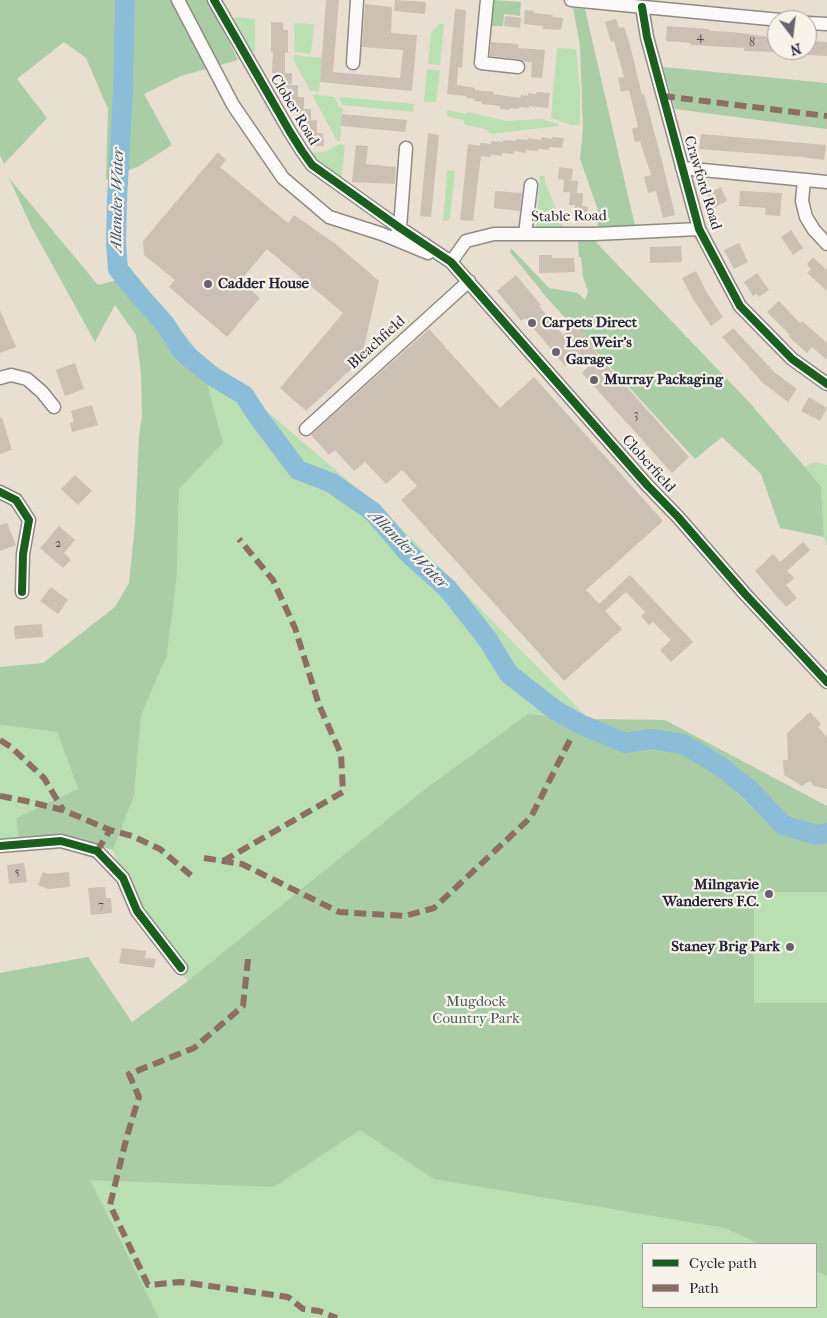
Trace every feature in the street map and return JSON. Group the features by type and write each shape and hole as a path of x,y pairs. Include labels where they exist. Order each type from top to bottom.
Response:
{"street":[{"name":"Clober Road","path":"178,0 233,105 283,178 329,218 397,233"},
{"name":"Clober Road","path":"214,0 290,132 312,165 397,233 451,262"},
{"path":"353,63 356,0"},
{"path":"487,0 481,64 518,67"},
{"path":"571,0 767,19"},
{"name":"Crawford Road","path":"642,7 647,37 699,229 740,306 792,359 827,384"},
{"path":"397,233 406,148"},
{"path":"682,168 827,182"},
{"path":"804,180 802,201 806,217 814,230 827,244"},
{"path":"525,234 531,185"},
{"name":"Stable Road","path":"451,262 466,241 494,234 595,234 699,229"},
{"name":"Cloberfield","path":"451,262 647,485 827,682"},
{"name":"Bleachfield","path":"306,429 469,281"},
{"path":"0,378 11,375 27,379 42,392 54,407"},
{"path":"0,492 16,500 29,520 23,554 22,592"},
{"path":"0,846 61,841 97,851 123,878 137,911 181,968"}],"green space":[{"path":"0,0 208,0 238,60 181,76 144,94 172,145 139,166 106,180 108,109 86,58 64,42 17,79 47,118 4,164 0,156"},
{"path":"493,0 521,2 520,16 504,14 503,26 489,26"},
{"path":"573,8 585,9 635,226 597,227 599,213 580,159 583,128 580,46"},
{"path":"233,17 255,19 255,51 252,51"},
{"path":"294,23 314,24 311,54 295,52"},
{"path":"439,24 444,24 440,65 428,64 431,33"},
{"path":"557,48 576,49 580,90 580,125 571,125 551,118"},
{"path":"294,55 322,58 319,92 310,90 294,61"},
{"path":"663,67 827,83 827,129 675,109"},
{"path":"427,69 440,70 436,102 424,102"},
{"path":"312,94 334,97 340,108 343,108 340,141 337,141"},
{"path":"339,98 414,104 413,112 342,105"},
{"path":"447,110 466,114 468,112 506,121 542,119 559,126 491,134 485,129 465,125 463,120 447,116"},
{"path":"340,144 345,145 341,182 307,153 323,152"},
{"path":"447,170 455,171 450,217 448,221 443,221"},
{"path":"540,176 545,176 545,182 563,227 536,228"},
{"path":"9,178 98,285 136,275 199,353 223,443 179,489 177,575 167,655 141,716 134,796 113,850 62,835 19,839 16,818 78,789 57,732 0,725 0,667 43,663 115,607 129,583 135,525 139,436 142,417 141,373 136,335 115,305 95,342 32,228"},
{"path":"592,238 749,402 821,486 824,537 780,528 761,474 722,437 695,459 547,298 510,252 511,248 549,288 578,293 585,300 588,291 583,277 578,242 579,239"},
{"name":"Mugdock Country Park","path":"199,353 388,515 589,719 529,714 827,853 827,1318 0,1318 0,973 88,957 132,1023 188,981 140,926 113,850 134,796 141,716 167,655 177,575 179,489 223,443"},
{"path":"815,462 827,465 827,546 824,537 821,486 805,467"},
{"name":"Mugdock Country Park","path":"528,714 589,719 665,720 827,806 827,892 754,892 754,1003 827,1003 827,1276 817,1271 817,1243 757,1243 725,1228 434,1179 360,1130 274,1187 90,1180 159,1318 0,1318 0,973 88,957 132,1022 188,981 424,790"},
{"path":"0,725 57,732 78,790 16,818 19,839 0,842"}],"building":[{"path":"326,0 339,0 333,72 400,78 403,50 362,47 365,4 392,7 391,33 417,35 412,91 320,82"},
{"path":"395,0 426,2 425,14 394,11"},
{"path":"455,9 466,10 462,68 458,67 457,85 475,88 475,90 494,92 493,94 520,98 521,95 528,96 528,93 550,93 548,108 529,106 529,108 510,108 510,110 500,109 500,106 482,104 482,102 474,101 475,99 466,98 466,96 447,94"},
{"path":"525,10 563,18 561,30 542,29 543,26 524,24"},
{"path":"505,16 521,18 520,28 504,26"},
{"path":"616,19 619,28 624,27 630,45 675,215 663,218 656,191 648,193 644,177 651,175 640,141 635,142 632,129 638,127 629,90 621,92 618,78 624,77 614,41 611,42 605,22"},
{"path":"271,22 283,23 283,30 288,30 288,53 285,52 285,73 292,73 292,84 279,85 279,73 272,73"},
{"path":"667,26 709,29 709,31 767,37 767,52 744,51 744,48 691,45 691,43 666,41"},
{"path":"491,42 518,44 518,48 545,50 542,78 531,77 532,62 490,56"},
{"path":"817,42 827,42 827,56 817,56"},
{"path":"286,85 298,85 298,97 304,97 304,109 311,109 311,120 298,121 298,109 292,109 292,97 286,96"},
{"path":"342,114 407,120 405,132 341,126"},
{"path":"317,120 317,133 323,133 324,146 309,146 309,133 305,133 305,121"},
{"path":"428,133 439,135 431,217 420,216"},
{"path":"701,134 826,145 824,160 699,149"},
{"path":"541,137 552,139 552,137 564,138 562,148 549,147 549,150 526,150 526,153 514,151 513,154 502,153 502,156 491,154 491,157 481,156 473,221 460,220 468,144 480,146 481,143 491,144 491,141 516,141 516,139 528,140 528,138 541,140"},
{"path":"356,145 368,146 366,164 396,167 395,184 352,182"},
{"name":"Cadder House","path":"218,152 226,160 220,167 288,223 294,215 337,245 379,281 361,360 306,411 280,388 343,313 267,249 240,281 260,298 227,337 169,287 175,280 144,255 143,241"},
{"path":"559,167 573,169 571,181 558,179"},
{"path":"564,180 578,181 577,193 563,192"},
{"path":"721,187 727,201 713,208 707,194"},
{"path":"495,191 522,193 520,211 494,208"},
{"path":"740,191 782,193 780,216 765,215 766,208 739,206"},
{"path":"570,193 583,193 582,206 588,207 587,218 574,216 575,205 569,205"},
{"path":"791,230 803,248 793,255 781,237"},
{"path":"739,243 748,262 734,269 724,250"},
{"path":"681,246 682,262 650,263 650,247"},
{"path":"539,255 552,255 552,258 574,258 575,272 539,273"},
{"path":"813,257 827,270 827,291 807,273 811,269 807,264"},
{"path":"696,271 707,293 723,317 711,326 682,278"},
{"path":"757,273 769,290 759,297 757,294 753,296 744,282"},
{"path":"516,275 563,335 576,324 593,345 591,347 689,457 672,473 582,373 588,367 578,355 565,366 525,318 521,321 497,291"},
{"path":"779,301 800,323 802,321 827,343 827,360 812,347 807,353 788,336 790,335 767,312"},
{"path":"0,310 16,347 0,353"},
{"path":"733,328 774,372 797,389 788,402 763,383 722,337"},
{"path":"429,329 500,408 534,377 663,521 586,590 599,604 630,575 693,642 671,662 660,650 671,640 653,622 649,625 641,616 645,612 626,592 605,611 622,629 564,681 401,500 417,486 402,470 386,484 365,462 354,471 335,450 329,455 311,435"},
{"path":"75,363 84,389 65,396 56,370"},
{"path":"809,397 827,408 820,421 801,411"},
{"path":"92,405 98,425 72,432 70,423 74,422 71,411"},
{"path":"0,418 2,418 12,450 0,454"},
{"path":"75,475 92,491 78,505 61,489"},
{"path":"7,523 16,545 0,551 0,525"},
{"path":"59,526 75,540 64,553 71,560 63,568 40,548"},
{"path":"803,542 810,550 787,571 794,578 786,585 797,598 786,607 755,571 773,554 780,562"},
{"path":"51,587 68,600 58,614 40,601"},
{"path":"42,624 43,637 15,639 14,626"},
{"path":"810,712 821,724 818,727 827,737 827,789 814,786 810,781 802,786 784,775 783,760 788,760 787,733"},
{"path":"24,863 27,882 9,884 7,865"},
{"path":"43,872 49,874 69,872 70,887 48,889 38,885"},
{"path":"105,887 106,898 111,898 112,913 91,915 88,888"},
{"path":"122,948 146,951 145,958 156,959 154,968 119,963"}],"waterway":[{"name":"Allander Water","path":"125,0 123,90 117,200 116,243 118,269 165,324 183,352 212,376 244,395 298,470 332,483 373,512 408,553 448,589 488,640 509,674 555,710 580,724 625,743 651,739 683,744 720,766 750,790 783,825 816,835 827,833"}],"marked path":[{"path":"663,96 827,116"},
{"path":"223,861 343,792 341,754 319,705 295,628 273,580 239,539"},
{"path":"204,858 242,864 339,912 405,916 434,908 531,817 571,738"},
{"path":"0,740 11,747 44,778 63,810"},
{"path":"0,796 63,810 110,830 132,836 160,849 194,878"},
{"path":"97,851 110,830"},
{"path":"248,959 243,1006 194,1048 129,1074 139,1097 110,1205 148,1285 181,1282 288,1297 303,1309 319,1311 337,1318"}],"cycle path":[{"path":"214,0 290,132 312,165 451,262 647,485 827,682"},
{"path":"642,7 647,37 699,229 740,306 792,359 827,384"},
{"path":"0,492 16,500 29,520 23,554 22,592"},
{"path":"0,846 61,841 97,851 123,878 137,911 181,968"}],"place":[{"name":"Cadder House","path":"208,284"},
{"name":"Carpets Direct","path":"532,323"},
{"name":"Les Weir's Garage","path":"556,352"},
{"name":"Murray Packaging","path":"594,380"},
{"name":"Milngavie Wanderers F.C.","path":"769,894"},
{"name":"Staney Brig Park","path":"790,947"}]}
